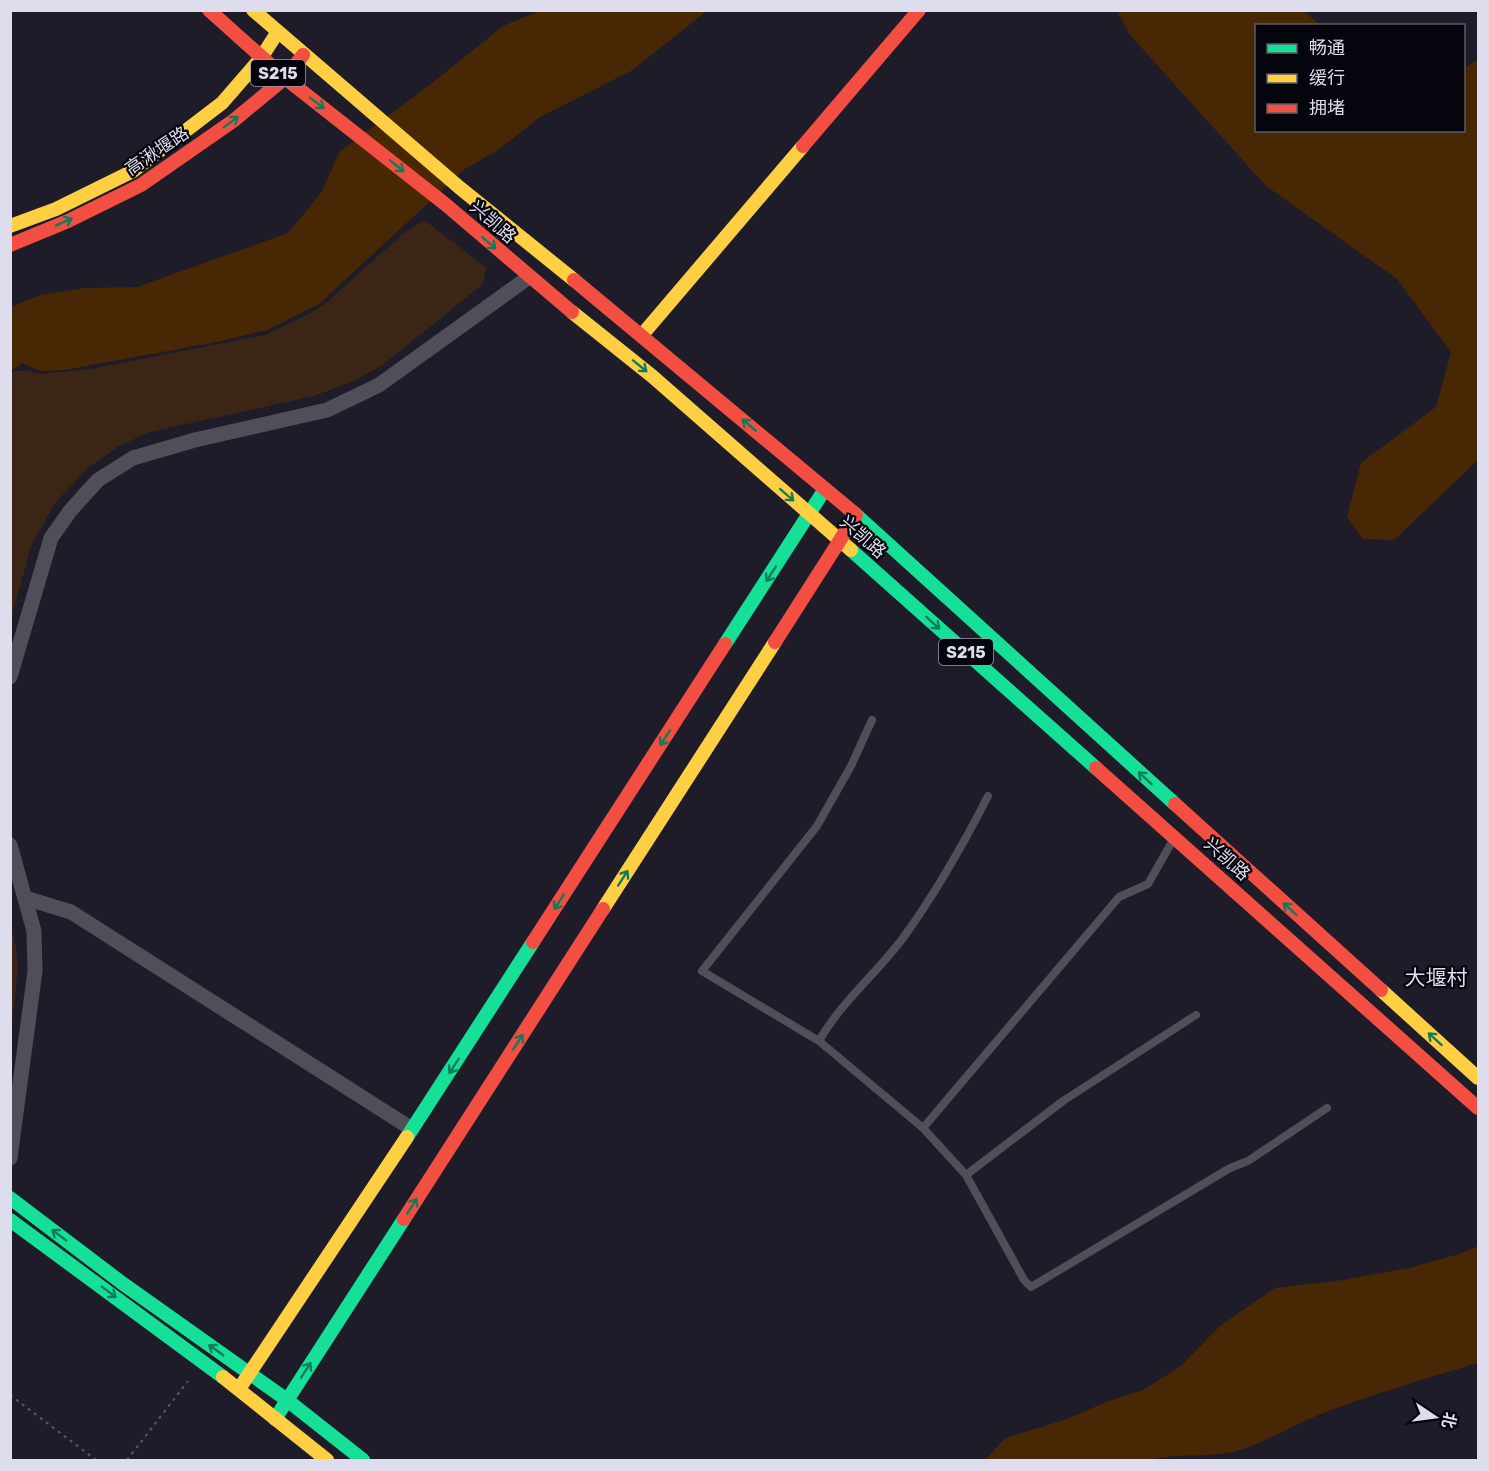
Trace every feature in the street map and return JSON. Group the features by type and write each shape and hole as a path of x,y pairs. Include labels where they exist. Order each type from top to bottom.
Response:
{"street":[{"name":"兴凯路","path":"209,10 285,78 445,204 529,277 652,376 840,540 1479,1108"},
{"name":"兴凯路","path":"253,10 460,188 642,335 856,515 1479,1078"},
{"path":"642,335 919,10"},
{"name":"高湫堰路","path":"10,226 56,209 133,171 222,103 261,58 278,33"},
{"name":"高湫堰路","path":"10,245 68,221 141,185 233,121 285,78 303,55"},
{"path":"10,677 51,538 70,511 98,480 133,458 195,440 327,410 379,385 529,277"},
{"path":"239,1389 412,1129 825,489"},
{"path":"275,1419 856,515"},
{"path":"10,845 34,931 36,970 10,1158"},
{"path":"25,898 71,912 412,1129"},
{"path":"10,1198 122,1283 287,1400 363,1461"},
{"path":"10,1220 239,1389 327,1461"}],"lane":[{"path":"872,720 851,766 817,826 702,971 819,1041 923,1128 966,1176 1024,1280 1031,1287 1230,1168 1248,1161 1327,1108"},
{"path":"819,1041 829,1023 903,938 963,845 988,796"},
{"path":"923,1128 1119,897 1148,884 1174,837"},
{"path":"966,1176 1063,1101 1196,1015"}],"path":[{"path":"127,1461 188,1381"},
{"path":"10,1395 96,1461"}],"shaded area":[{"path":"539,11 707,11 631,71 540,117 498,150 465,169 319,304 267,330 217,342 64,370 40,371 22,363 11,371 11,307 41,295 85,288 137,287 288,233 321,193 340,151 427,87 503,26"},
{"path":"1117,11 1304,11 1319,24 1255,24 1255,132 1465,132 1465,68 1478,59 1478,460 1394,540 1363,539 1347,517 1361,463 1436,407 1451,352 1397,279 1266,186 1130,35"},
{"path":"424,220 486,267 483,284 381,366 356,380 314,396 150,432 119,446 89,467 56,502 31,546 11,620 11,374 15,371 40,374 90,369 265,335 309,314 327,302 404,233"},
{"path":"11,926 18,967 11,1033"},
{"path":"1478,1246 1478,1363 1356,1401 1307,1420 1250,1447 1229,1453 1172,1456 1149,1460 986,1460 1005,1438 1067,1419 1106,1402 1143,1390 1181,1366 1220,1326 1275,1288 1336,1281 1409,1268 1459,1254"}],"traffic: fast":[{"path":"725,644 825,489"},
{"path":"854,513 1175,804"},
{"path":"851,550 1096,768"},
{"path":"407,1137 533,942"},
{"path":"10,1198 122,1283 287,1400 363,1460"},
{"path":"275,1419 404,1219"},
{"path":"10,1220 223,1377"}],"traffic: slow":[{"path":"253,10 460,188 574,280"},
{"path":"10,226 56,209 133,171 222,103 261,58 277,33"},
{"path":"642,335 803,146"},
{"path":"572,312 652,376 851,550"},
{"path":"603,909 775,642"},
{"path":"1381,990 1478,1078"},
{"path":"239,1389 407,1137"},
{"path":"223,1377 327,1460"}],"traffic: jam":[{"path":"209,10 285,78 445,204 572,312"},
{"path":"803,146 919,10"},
{"path":"10,245 68,221 141,185 233,121 285,78 303,55"},
{"path":"574,280 854,513"},
{"path":"775,642 856,515"},
{"path":"533,942 725,644"},
{"path":"1096,768 1478,1108"},
{"path":"1175,804 1381,990"},
{"path":"404,1219 603,909"}],"district":[{"name":"大堰村","path":"1436,977"}]}
